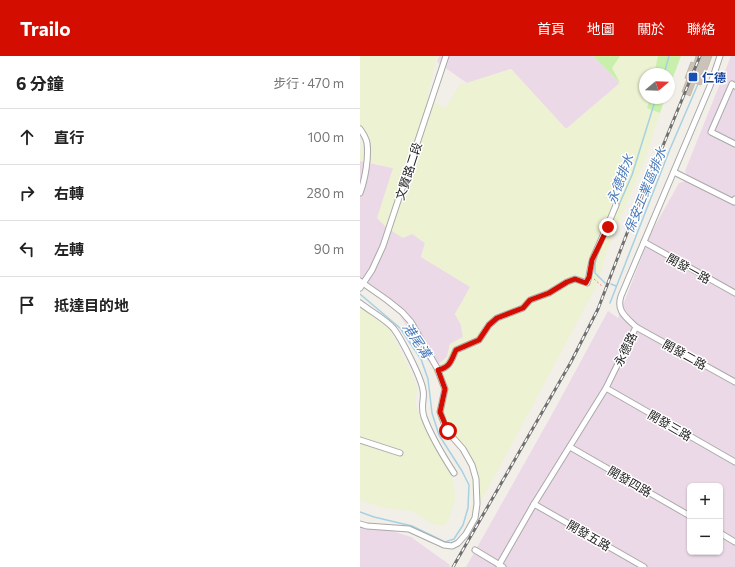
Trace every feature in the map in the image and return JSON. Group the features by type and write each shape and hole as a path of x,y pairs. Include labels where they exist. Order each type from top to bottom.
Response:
{"street":[{"name":"文賢路二段","path":"361,284 372,270 383,246 446,56"},
{"name":"永德路","path":"501,566 534,504 606,388 636,327 620,310 618,304 710,86 720,56"},
{"path":"735,86 732,84 711,132 735,144"},
{"path":"360,129 367,142 363,183 360,193"},
{"path":"674,172 735,202"},
{"path":"438,370 445,368 450,363 456,350 479,340 489,325 497,318 523,308 530,300 549,293 567,282 575,279 586,283 590,274 592,260 608,227 616,205"},
{"name":"開發一路","path":"644,242 735,293"},
{"path":"360,524 367,526 409,529 444,545 452,546 458,544 466,534 475,518 477,504 476,479 472,465 448,431 440,412 445,389 438,370 411,322 402,312 387,300 361,284"},
{"path":"360,303 390,325 411,360 423,390 421,403 424,416 454,473"},
{"name":"開發二路","path":"636,327 735,382"},
{"name":"開發三路","path":"606,388 735,462"},
{"path":"360,440 400,453"},
{"name":"開發四路","path":"570,447 687,514"},
{"name":"開發五路","path":"534,504 644,567"},
{"path":"723,535 735,542"},
{"path":"475,550 501,566"}],"path":[{"path":"590,274 603,287"}],"shaded area":[{"path":"439,56 593,56 620,83 566,129 511,69 467,83 437,62"},
{"path":"731,56 735,56 735,567 466,567 608,311 618,318 651,233 679,183 689,180 685,171"},
{"path":"360,161 393,168 412,233 425,243 421,257 471,287 455,314 461,325 463,337 450,344 447,357 436,366 428,361 398,312 360,285"},
{"path":"360,521 411,537 450,565 449,567 360,567"}],"green space":[{"path":"360,56 437,56 427,99 446,108 460,84 511,69 566,129 619,84 612,68 620,56 658,56 655,68 639,68 639,104 649,104 648,108 660,113 646,157 607,251 597,285 492,481 470,519 473,500 471,471 466,457 436,411 442,392 431,366 436,366 447,357 450,344 463,337 461,325 455,314 470,287 421,257 425,243 412,234 403,238 387,228 377,218 393,168 360,161 360,153 366,137 360,127"},
{"path":"593,56 620,56 612,68 620,83"},
{"path":"658,56 681,56 675,72 675,68 655,68"},
{"path":"648,104 663,104 660,113 647,108"},
{"path":"360,307 389,328 417,387 415,404 421,419 451,473 455,500 448,522 444,526 433,524 412,511 384,508 360,500"}],"building":[{"path":"696,56 712,56 701,85 695,83 690,96 682,92 691,62 694,63"}],"waterway":[{"name":"永德排水","path":"666,68 669,56"},
{"name":"保安工業區排水","path":"610,303 670,149 698,84"},
{"name":"永德排水","path":"605,283 595,273 595,263 632,175 654,104"},
{"name":"保安工業區排水","path":"611,284 616,286"},
{"name":"港尾溝","path":"360,294 400,328 421,359 428,379 432,413 439,435 462,471 469,485 468,508 463,525 454,539 445,542 412,526 360,512"}],"railway":[{"path":"453,567 571,362 598,309 629,228 700,56"}],"place":[{"name":"仁德","path":"693,77"}],"route":[{"path":"448,431 440,412 445,389 438,370 445,368 450,363 456,350 479,340 489,325 497,318 523,308 530,300 549,293 567,282 575,279 586,283 589,277 592,260 608,227"}]}
